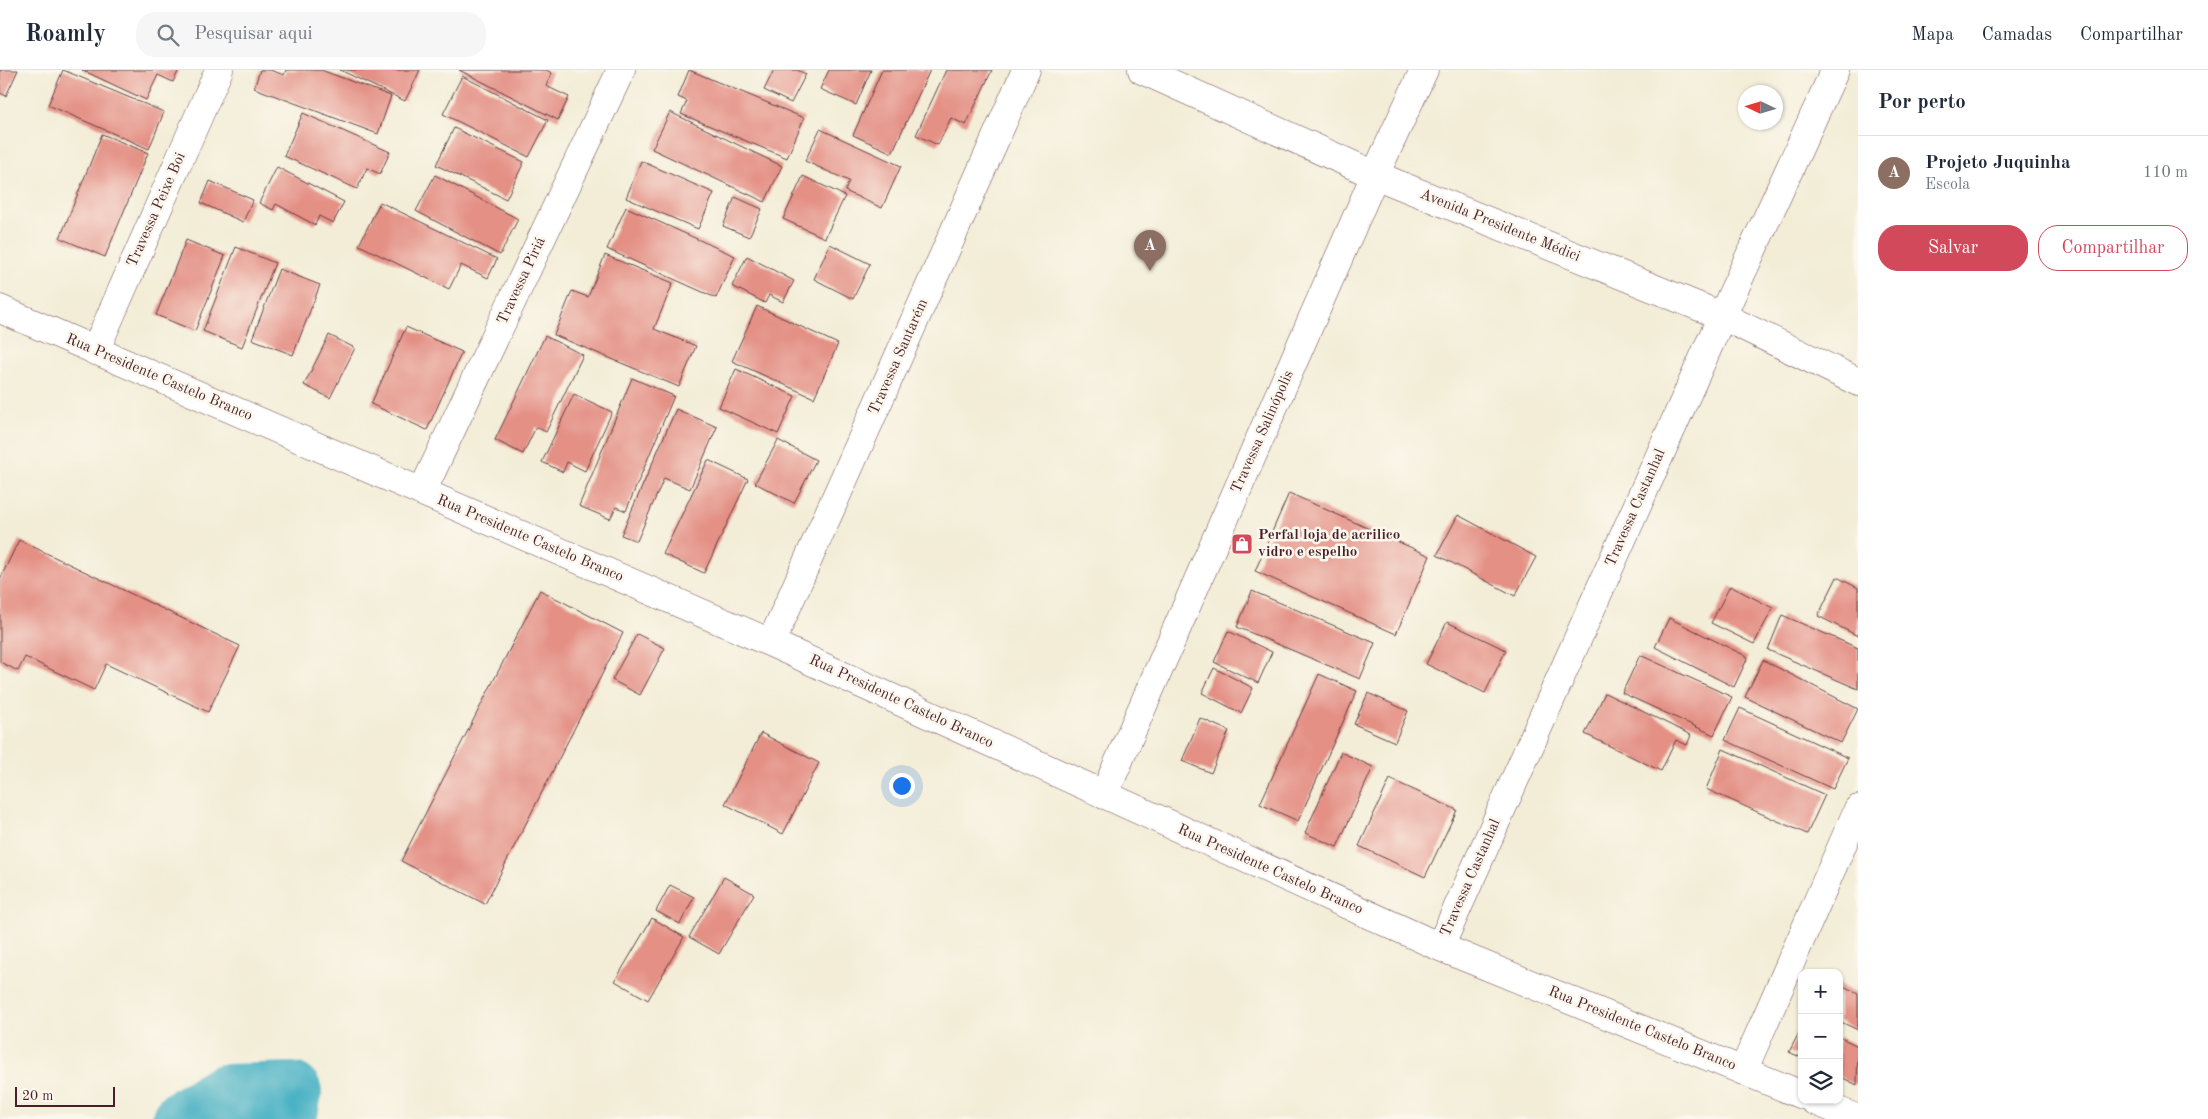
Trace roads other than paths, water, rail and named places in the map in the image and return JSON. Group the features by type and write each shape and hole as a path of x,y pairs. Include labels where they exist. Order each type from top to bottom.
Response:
{"street":[{"name":"Travessa Peixe Boi","path":"95,351 219,70"},
{"name":"Travessa Piriá","path":"422,492 621,70"},
{"name":"Travessa Santarém","path":"772,644 1026,70"},
{"name":"Avenida Presidente Médici","path":"1142,70 1375,175 1722,316 1858,382"},
{"name":"Travessa Salinópolis","path":"1104,795 1375,175 1424,70"},
{"name":"Travessa Castanhal","path":"1440,947 1722,316 1835,70"},
{"name":"Rua Presidente Castelo Branco","path":"0,309 772,644 1440,947 1798,1093"},
{"path":"1742,1071 1858,809"},
{"path":"1822,1104 1858,1119"}],"waterway":[{"path":"182,1119 224,1094 292,1092 287,1119"}],"place":[{"name":"Projeto Juquinha","path":"1150,271"},
{"name":"Perfal loja de acrilico vidro e espelho","path":"1242,544"}]}
